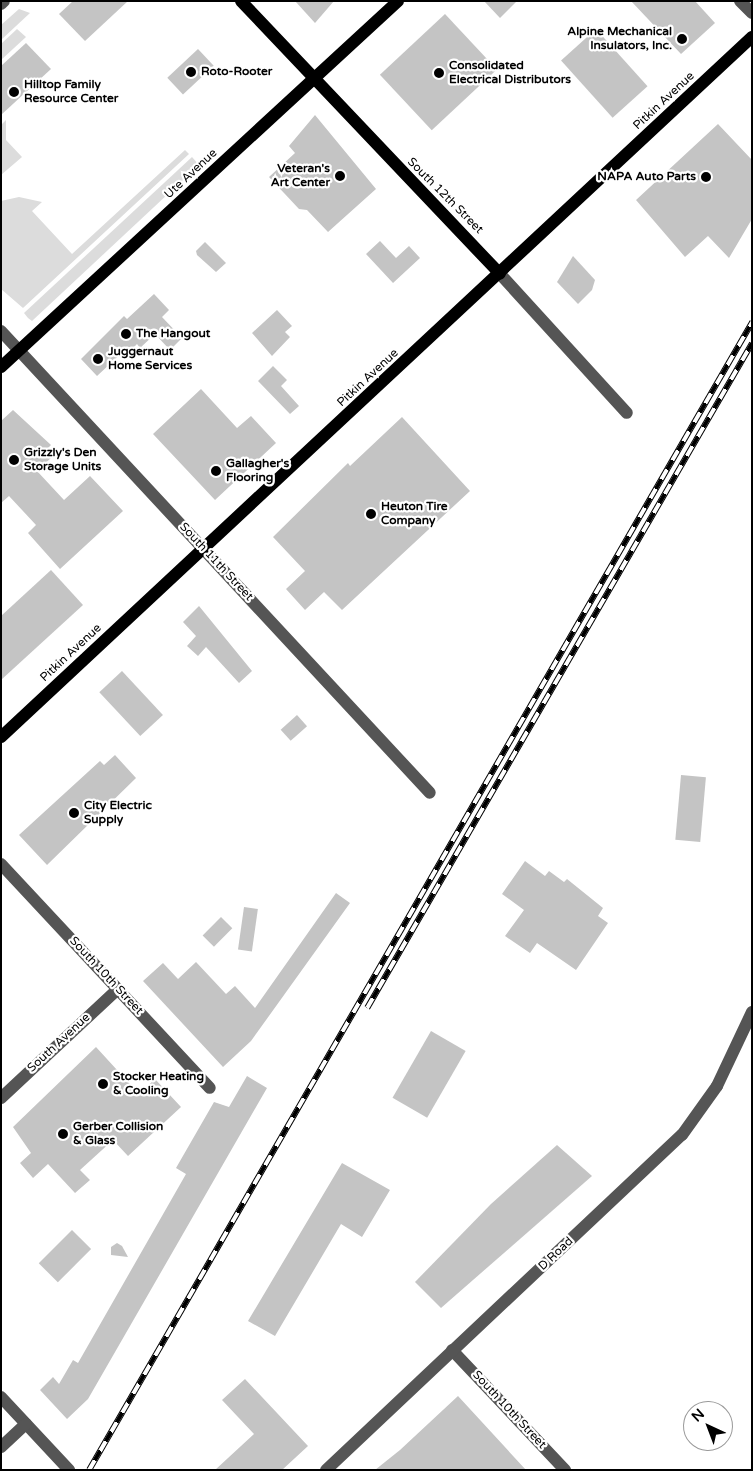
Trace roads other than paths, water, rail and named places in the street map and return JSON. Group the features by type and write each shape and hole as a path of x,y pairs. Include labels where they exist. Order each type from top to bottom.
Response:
{"main road":[{"name":"South 12th Street","path":"241,1 500,274"},
{"name":"Ute Avenue","path":"1,367 398,1"},
{"name":"Pitkin Avenue","path":"1,737 500,274 752,36"}],"street":[{"path":"1,4 4,1"},
{"path":"740,1 752,14"},
{"name":"South 12th Street","path":"500,274 627,413"},
{"name":"South 11th Street","path":"1,331 430,793"},
{"name":"South 10th Street","path":"1,864 210,1088"},
{"name":"South Avenue","path":"1,1098 118,989"},
{"name":"D Road","path":"326,1470 682,1135 718,1086 752,1012"},
{"name":"South 10th Street","path":"452,1350 565,1470"},
{"path":"1,1397 69,1470"},
{"path":"1,1447 26,1424"}],"railway":[{"path":"89,1470 752,322"},
{"path":"367,1008 752,343"}],"place":[{"name":"Alpine Mechanical Insulators, Inc.","path":"682,39"},
{"name":"Roto-Rooter","path":"191,72"},
{"name":"Consolidated Electrical Distributors","path":"439,73"},
{"name":"Hilltop Family Resource Center","path":"14,92"},
{"name":"Veteran's Art Center","path":"340,176"},
{"name":"NAPA Auto Parts","path":"706,177"},
{"name":"The Hangout","path":"126,334"},
{"name":"Juggernaut Home Services","path":"98,359"},
{"name":"Grizzly's Den Storage Units","path":"14,460"},
{"name":"Gallagher's Flooring","path":"216,471"},
{"name":"Heuton Tire Company","path":"371,514"},
{"name":"City Electric Supply","path":"74,813"},
{"name":"Stocker Heating & Cooling","path":"103,1084"},
{"name":"Gerber Collision & Glass","path":"63,1134"}]}
